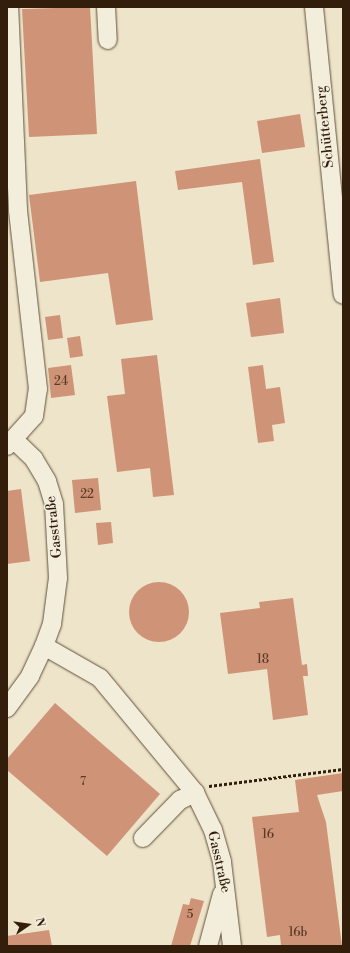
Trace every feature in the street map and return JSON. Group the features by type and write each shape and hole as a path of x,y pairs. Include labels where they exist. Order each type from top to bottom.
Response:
{"street":[{"name":"Gasstraße","path":"9,7 18,210 38,388 34,416 11,443 42,470 54,504 58,578 52,624 44,646 100,678 193,791 213,830 224,878 232,946"},
{"path":"106,7 108,40"},
{"name":"Schütterberg","path":"314,7 343,296"},
{"path":"7,708 30,676 44,646"},
{"path":"143,838 180,800 193,791"},
{"path":"208,946 219,912 224,878"}],"path":[{"path":"193,791 343,769"}],"building":[{"path":"90,7 97,134 29,137 22,9"},
{"path":"300,114 305,147 262,153 257,121"},
{"path":"260,159 274,262 253,265 242,182 178,190 175,171"},
{"path":"136,181 153,320 116,325 108,273 40,282 29,195"},
{"path":"280,298 284,333 251,337 246,303"},
{"path":"60,315 63,338 48,340 45,317"},
{"path":"80,336 83,356 70,358 67,338"},
{"path":"157,355 174,495 153,497 150,468 117,472 107,396 125,394 121,359"},
{"path":"71,365 75,395 51,398 48,368"},
{"path":"263,365 266,389 280,387 285,423 272,425 274,441 258,443 248,367"},
{"path":"98,478 101,510 75,513 72,480"},
{"path":"21,489 30,561 7,564 7,491"},
{"path":"111,522 113,543 98,545 96,523"},
{"path":"159,582 175,587 180,591 184,596 189,612 184,628 180,633 175,637 159,642 143,637 138,633 134,628 129,612 134,596 138,591 143,587"},
{"path":"293,598 302,665 307,664 308,676 303,676 308,715 273,720 267,669 228,674 220,613 260,608 259,602"},
{"path":"55,703 160,794 107,856 7,770 7,759"},
{"path":"343,773 343,791 317,795 326,822 342,946 281,946 280,935 267,937 252,817 299,812 295,780"},
{"path":"191,898 204,901 190,946 171,946 183,904 189,905"},
{"path":"49,930 52,946 7,946 7,936"}]}
